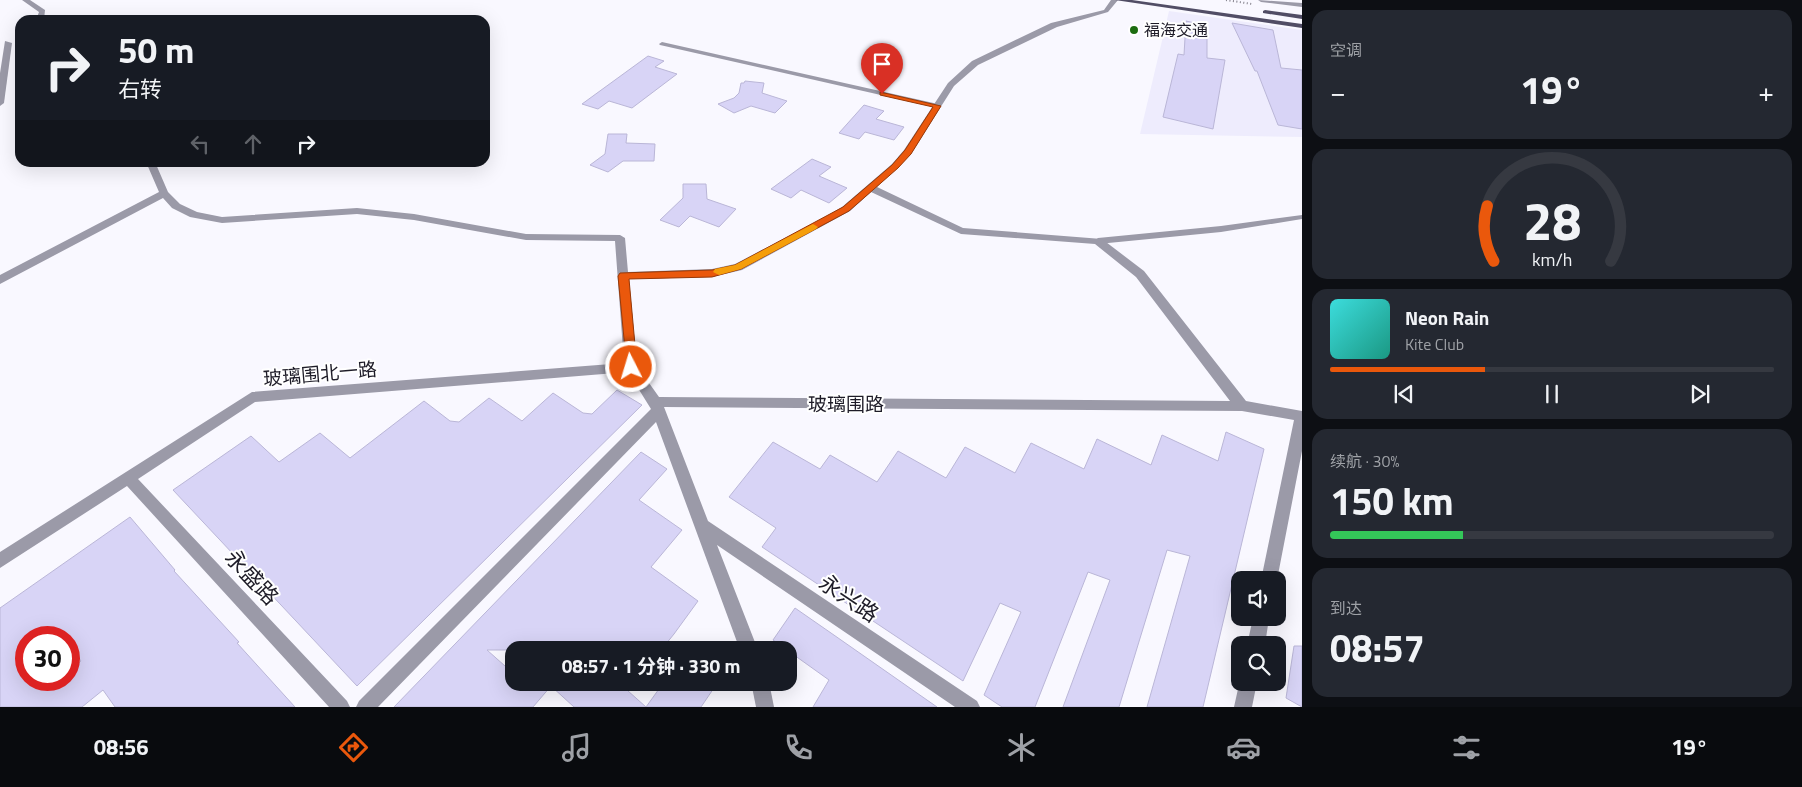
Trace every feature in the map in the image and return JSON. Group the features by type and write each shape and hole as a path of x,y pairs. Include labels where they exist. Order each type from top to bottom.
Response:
{"main road":[{"path":"1116,0 1302,26"},
{"path":"1253,10 1302,17"}],"street":[{"path":"24,0 43,11 42,15"},
{"path":"623,276 712,273 738,267 829,219 846,209 871,188 908,152 951,85 962,73 982,58 1054,25 1095,10 1106,11 1116,0"},
{"path":"0,103 7,43"},
{"path":"152,167 164,193 176,206 194,215 222,220 357,211 414,217 526,237 620,238 631,367 656,406 746,641"},
{"path":"871,188 961,231 1098,241 1140,274 1242,406"},
{"path":"0,280 164,193"},
{"name":"玻璃围北一路","path":"0,561 252,398 631,367"},
{"path":"365,707 656,406"},
{"name":"玻璃围路","path":"656,406 1242,406 1302,416"},
{"path":"1271,571 1302,416"},
{"name":"永盛路","path":"129,478 341,707"},
{"name":"永兴路","path":"702,526 972,707"},
{"path":"762,691 765,707"},
{"path":"1243,707 1246,691"}],"lane":[{"path":"1261,0 1302,5"},
{"path":"662,44 938,106"},
{"path":"1098,241 1221,229 1302,216"}],"shaded area":[{"path":"1169,11 1302,30 1302,137 1140,134"}],"building":[{"path":"1186,21 1207,26 1207,58 1225,60 1213,129 1163,117 1178,54 1184,55"},
{"path":"1232,23 1273,30 1281,68 1302,70 1302,129 1278,125 1257,71 1255,71"},
{"path":"648,56 664,61 655,67 677,74 632,108 609,101 598,109 582,104"},
{"path":"745,81 764,83 762,93 787,101 775,113 751,106 734,113 718,104 734,98 739,93 741,83"},
{"path":"864,105 884,111 876,119 904,127 894,140 865,132 859,139 839,133"},
{"path":"608,134 627,134 626,143 655,144 654,161 623,161 608,172 590,165 605,154"},
{"path":"812,159 831,167 819,176 847,188 829,203 801,190 791,198 771,189"},
{"path":"683,184 706,184 707,199 736,209 719,227 690,216 679,227 660,220 683,198"},
{"path":"617,390 642,405 357,686 173,490 251,436 279,462 320,433 350,458 424,401 450,421 459,422 489,398 522,421 553,393 583,413 592,414"},
{"path":"1226,432 1264,449 1235,571 1231,571 1231,589 1203,707 1147,707 1190,556 1167,550 1119,707 1063,707 1110,580 1088,572 1035,707 1002,707 984,695 1021,612 1000,603 963,681 762,547 776,528 729,497 773,442 820,469 830,455 877,482 898,451 946,478 965,447 1015,473 1031,443 1084,469 1097,439 1151,465 1162,435 1218,461"},
{"path":"641,452 667,469 639,500 682,530 651,567 698,601 668,641 505,641 505,650 487,650 505,666 505,691 547,691 533,707 394,707"},
{"path":"130,517 174,571 295,707 115,707 103,690 82,707 0,707 0,608"},
{"path":"795,608 937,707 813,707 829,680 797,657 797,641 773,640"},
{"path":"1294,646 1302,646 1302,707 1286,698"},
{"path":"556,691 628,691 646,707 574,707"},
{"path":"658,691 712,691 701,707 646,707"}],"slow traffic":[{"path":"719,272 738,267 813,227"}],"place":[{"name":"福海交通","path":"1134,30"}],"route":[{"path":"631,367 623,276 712,273 738,267 846,209 895,166 908,152 938,106 882,94"}]}
